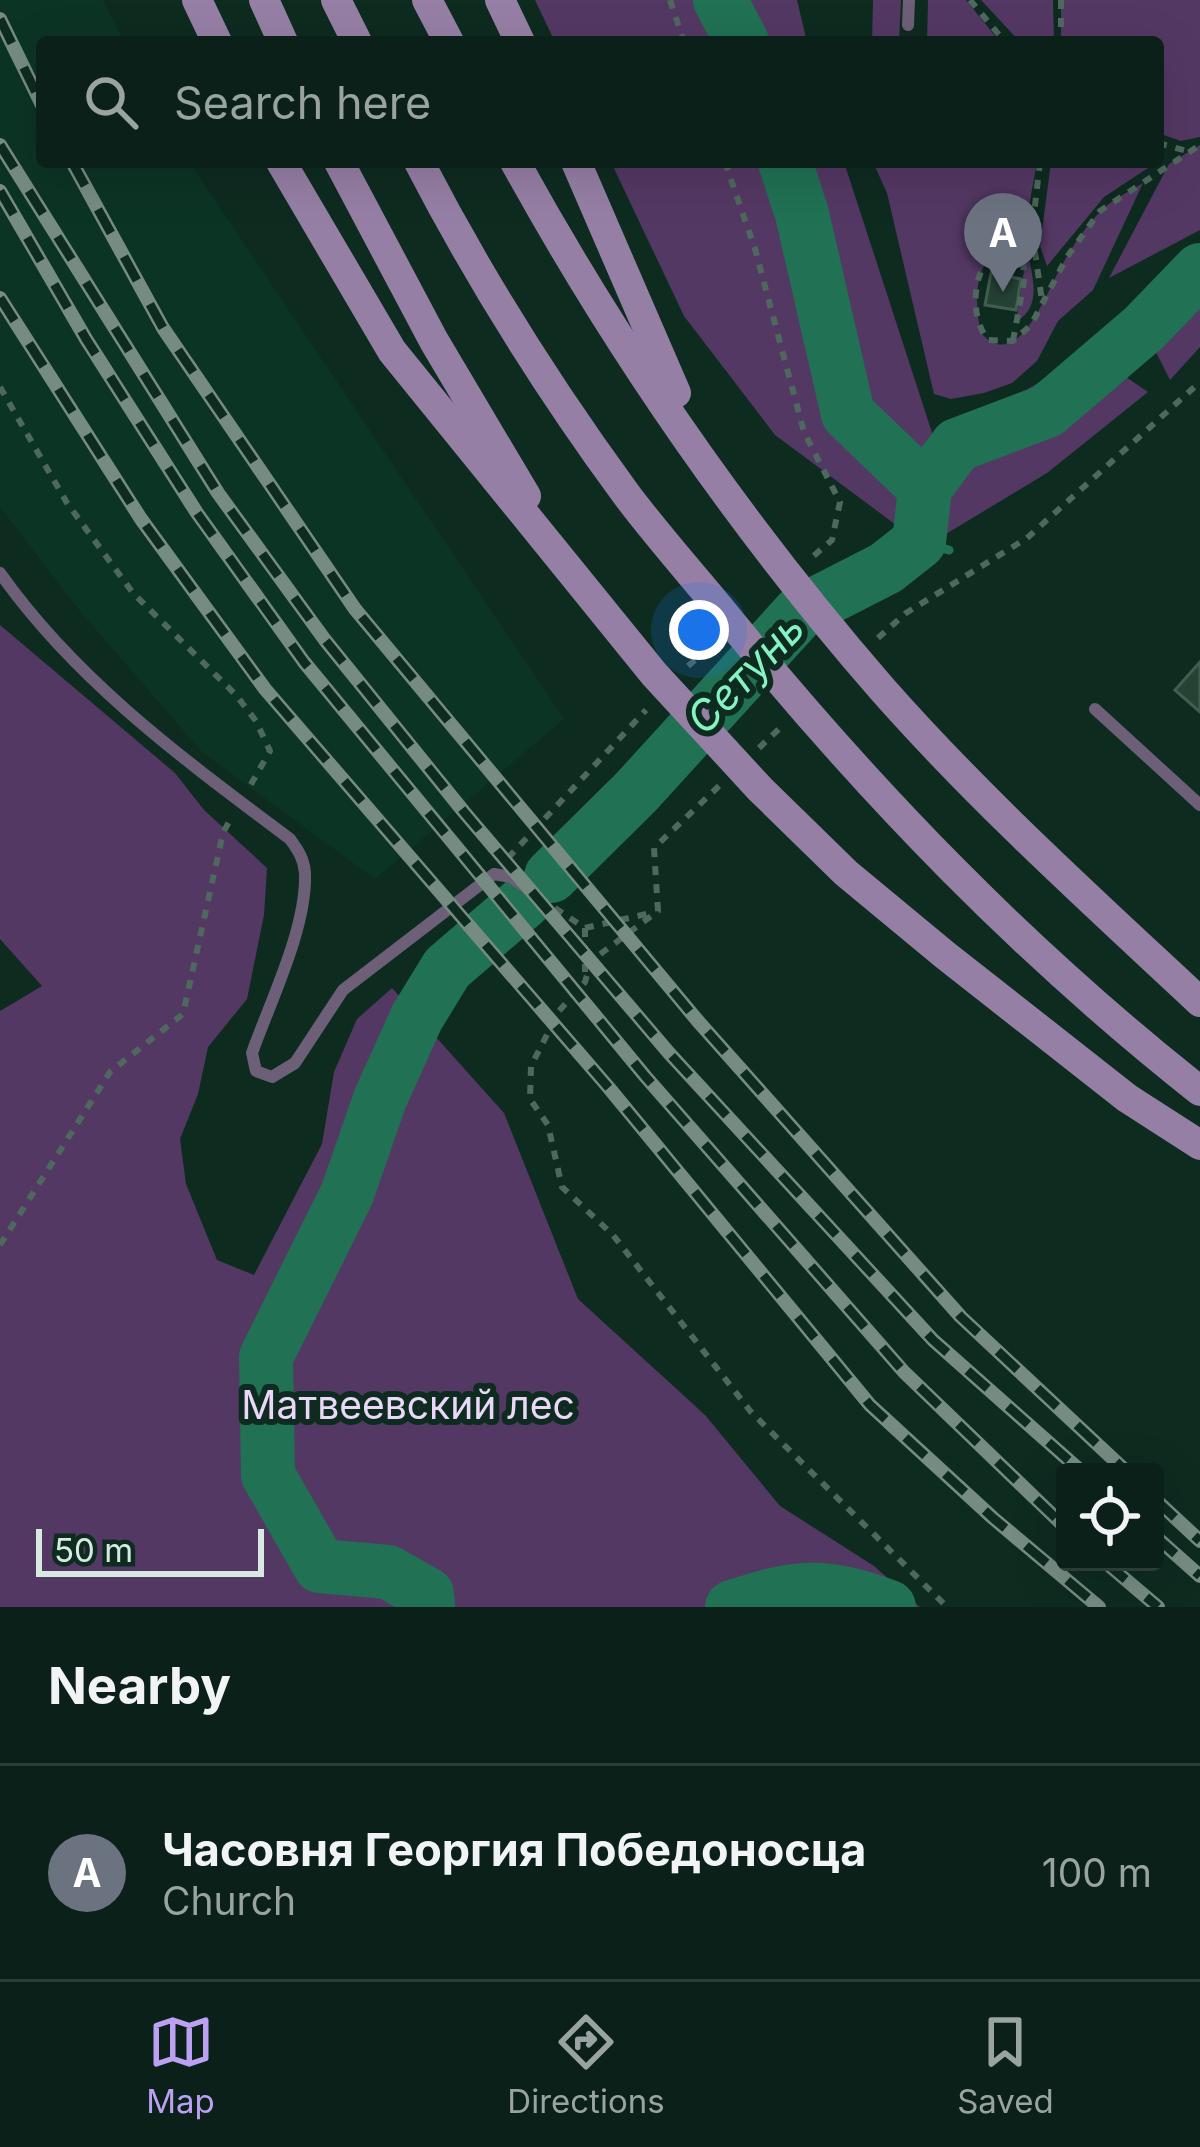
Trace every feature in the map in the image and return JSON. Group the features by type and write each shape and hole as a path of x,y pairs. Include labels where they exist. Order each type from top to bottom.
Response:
{"main road":[{"path":"197,0 215,36"},
{"path":"264,0 280,36"},
{"path":"335,0 354,36"},
{"path":"427,0 446,36"},
{"path":"500,0 517,36"},
{"path":"285,168 392,352 566,569 760,789 846,873 945,955 1127,1098 1200,1145"},
{"path":"342,168 434,341 566,569"},
{"path":"421,168 506,317 627,495 730,627 890,808 989,906 1138,1043 1200,1091"},
{"path":"518,168 577,270 710,470 884,690 1027,840 1200,1002"},
{"path":"579,168 710,470"}],"lane":[{"path":"908,25 909,0"},
{"path":"0,573 29,615 74,664 290,839 301,855 305,874 288,953 252,1053 256,1071 263,1076 281,1074 295,1063 344,991 494,874 511,877 528,889"},
{"path":"1095,709 1200,805"}],"path":[{"path":"670,0 682,36"},
{"path":"970,0 1000,36"},
{"path":"1061,0 1061,36"},
{"path":"1164,144 1190,151"},
{"path":"1013,341 1025,264 1021,252 1005,245 995,251 981,270 977,302 981,333 988,340 1013,341 1031,325 1067,256 1100,211 1200,145"},
{"path":"727,168 755,249 804,432 840,502"},
{"path":"1039,168 1032,231 1042,305"},
{"path":"0,387 68,503 133,593 236,695 270,751 223,833 183,1014 110,1072 0,1245"},
{"path":"494,874 664,682 730,627"},
{"path":"528,889 585,928 658,911"},
{"path":"585,928 585,982"},
{"path":"548,1125 562,1187 613,1235 751,1412 947,1607"}],"shaded area":[{"path":"0,0 103,0 121,36 36,36 36,168 193,168 564,719 375,879 202,752 79,610 0,507"}],"green space":[{"path":"535,0 797,0 806,36 552,36"},
{"path":"873,0 901,0 899,36 872,36"},
{"path":"928,0 966,0 995,36 927,36"},
{"path":"981,0 1053,0 1054,36 1014,36"},
{"path":"1061,0 1200,0 1200,137 1181,141 1164,135 1164,36 1061,36"},
{"path":"1200,145 1200,230 1109,278 1169,164"},
{"path":"614,168 846,168 936,445 1089,352 1148,392 1047,473 931,543 919,542 775,435 684,316"},
{"path":"876,168 1036,168 1026,231 1032,304 1016,322 1025,264 1016,247 1005,245 994,252 978,283 981,333 994,343 1007,344 1030,325 1087,227 1107,205 1143,183 1093,290 1058,321 1037,361 1012,383 951,399 934,394 887,193"},
{"path":"1050,168 1148,168 1104,197 1047,266 1040,246"},
{"path":"1200,270 1200,347 1170,380 1144,328"},
{"name":"Матвеевский лес","path":"0,625 175,773 204,810 267,868 264,915 247,999 208,1047 198,1094 180,1139 186,1184 217,1260 254,1275 322,1144 334,1072 357,1019 392,988 504,1113 578,1299 705,1415 780,1506 874,1566 920,1607 0,1607 0,1011 42,986 0,939"}],"building":[{"path":"991,273 1021,279 1016,310 985,305"},
{"path":"1200,662 1200,712 1175,690"}],"waterway":[{"name":"Сетунь","path":"720,0 739,36"},
{"name":"Сетунь","path":"551,876 636,792 800,612 886,568 919,542 925,488 848,414 787,168"},
{"path":"925,488 957,445 1047,411 1144,328 1200,270"},
{"path":"919,542 949,550"},
{"name":"Сетунь","path":"428,1607 427,1594 388,1572 320,1566 268,1475 266,1357 347,1194 380,1099 417,1017 447,968 524,902"},
{"name":"Сетунь","path":"732,1607 810,1590 828,1590 889,1607"}],"railway":[{"path":"0,19 36,93"},
{"path":"0,145 218,493 325,640 464,812 669,1053 933,1340 1072,1463"},
{"path":"75,168 163,328 355,609 697,1020 961,1317 1117,1463"},
{"path":"0,191 86,339 197,513 304,662 645,1076 904,1372 1056,1518"},
{"path":"0,298 141,519 265,689 609,1088 870,1405 1099,1607"},
{"path":"1164,1507 1200,1541"},
{"path":"1164,1544 1200,1576"},
{"path":"1116,1571 1158,1607"}],"place":[{"name":"Часовня Георгия Победоносца","path":"1003,292"}]}
